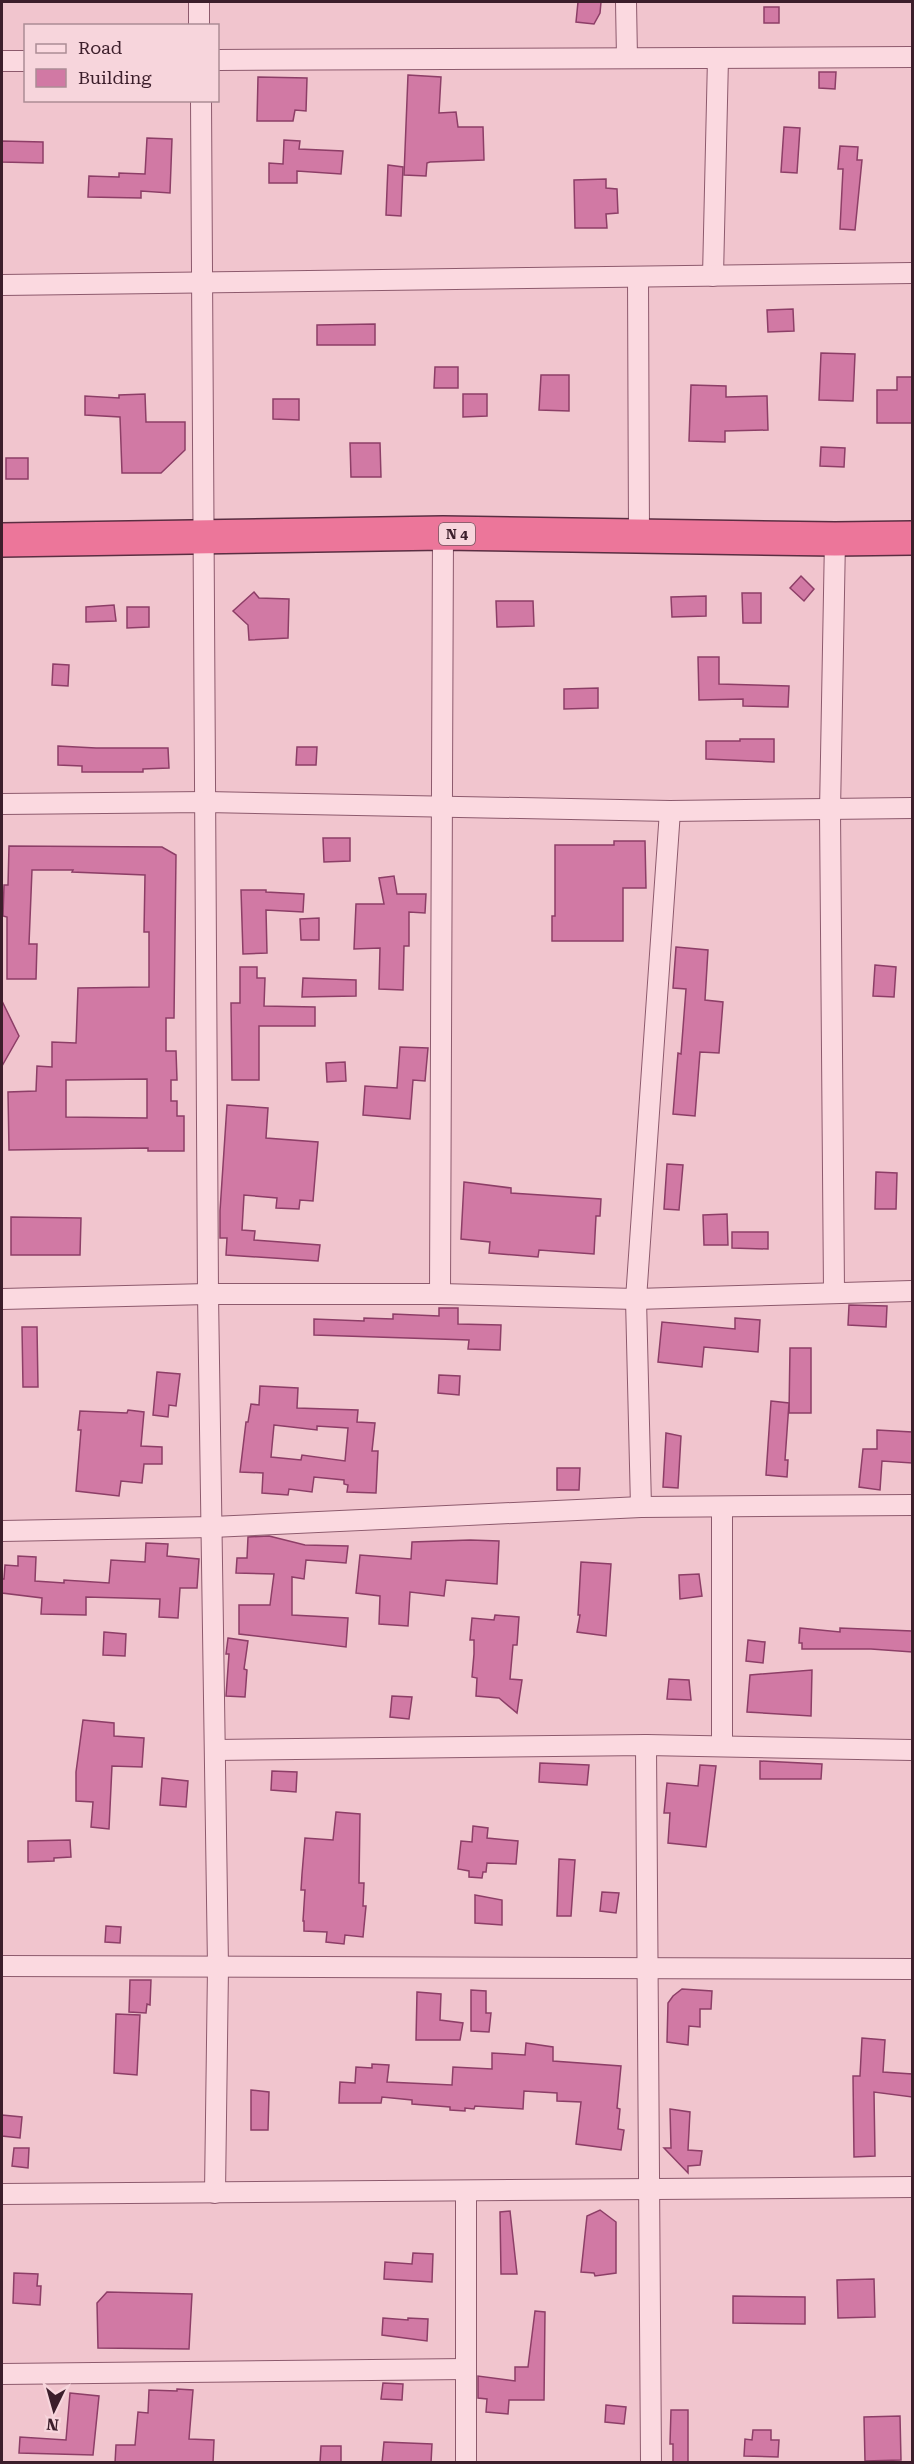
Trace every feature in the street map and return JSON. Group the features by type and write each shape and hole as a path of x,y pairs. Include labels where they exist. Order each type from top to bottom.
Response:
{"highway":[{"name":"N 4","path":"2,540 443,533 835,539 912,538"}],"street":[{"path":"199,2 200,24"},
{"path":"626,2 627,58"},
{"path":"219,60 912,57"},
{"path":"713,276 718,58"},
{"path":"2,61 24,61"},
{"path":"201,102 208,1294 218,1967 215,2193"},
{"path":"2,285 912,273"},
{"path":"638,277 639,536"},
{"path":"440,1294 443,533"},
{"path":"834,1292 830,811 835,539"},
{"path":"2,804 206,802 670,811 830,811 912,808"},
{"path":"641,1507 636,1299 670,811"},
{"path":"2,1299 208,1294 440,1294 636,1299 912,1291"},
{"path":"2,1531 212,1527 641,1507 912,1505"},
{"path":"722,1507 722,1746"},
{"path":"215,1750 646,1745 912,1750"},
{"path":"646,1745 651,2190 651,2463"},
{"path":"2,1966 912,1969"},
{"path":"2,2194 912,2187"},
{"path":"466,2191 466,2463"},
{"path":"2,2374 466,2369"}],"building":[{"path":"578,2 601,2 600,13 594,24 576,22"},
{"path":"764,7 779,7 779,23 764,23"},
{"path":"819,72 836,72 835,89 819,88"},
{"path":"408,75 441,77 439,113 456,112 458,127 483,127 484,160 430,162 427,163 426,176 404,175"},
{"path":"258,77 307,78 306,111 295,110 293,121 257,121"},
{"path":"784,127 800,128 797,173 781,172"},
{"path":"147,138 172,139 170,193 141,191 141,198 88,197 89,176 119,177 119,173 145,174"},
{"path":"284,140 300,141 299,149 343,151 341,174 297,171 297,183 269,183 269,163 283,164"},
{"path":"2,141 43,142 43,163 2,162"},
{"path":"840,146 858,147 857,160 862,160 855,230 840,229 843,169 838,169"},
{"path":"388,165 403,167 401,216 386,215"},
{"path":"606,179 606,188 617,189 618,213 606,214 607,228 575,228 574,180"},
{"path":"793,309 794,331 768,332 767,310"},
{"path":"375,324 375,345 317,345 317,325"},
{"path":"821,353 855,354 853,401 819,400"},
{"path":"435,367 458,367 458,388 434,388"},
{"path":"541,375 569,375 569,411 539,410"},
{"path":"897,377 912,377 912,423 877,423 877,390 897,390"},
{"path":"691,385 726,386 726,397 767,396 768,430 725,431 725,442 689,441"},
{"path":"145,394 146,422 185,422 185,450 161,473 122,473 120,417 85,415 85,396 119,398 119,395"},
{"path":"463,394 487,394 487,416 463,417"},
{"path":"273,399 299,399 299,420 273,419"},
{"path":"350,443 380,443 381,477 351,477"},
{"path":"821,447 845,448 844,467 820,466"},
{"path":"6,458 28,458 28,479 6,479"},
{"path":"801,576 814,589 804,601 790,588"},
{"path":"254,592 259,598 289,599 288,638 249,640 248,625 233,611"},
{"path":"742,593 761,593 761,623 743,623"},
{"path":"706,596 706,616 672,617 671,597"},
{"path":"496,601 533,601 534,626 497,627"},
{"path":"114,605 116,621 86,622 86,607"},
{"path":"127,607 149,607 149,627 127,628"},
{"path":"698,657 719,657 719,684 789,686 788,707 743,706 743,699 699,700"},
{"path":"53,664 69,665 68,686 52,685"},
{"path":"598,688 598,708 564,709 564,689"},
{"path":"740,739 774,739 774,762 706,759 706,741 740,741"},
{"path":"58,746 168,748 169,768 143,769 143,772 82,772 82,766 58,765"},
{"path":"297,747 317,747 316,765 296,765"},
{"path":"323,838 350,838 350,861 324,862"},
{"path":"614,841 645,841 646,888 623,888 623,941 552,941 552,916 555,916 555,845 614,845"},
{"path":"9,846 162,847 176,855 174,1018 166,1018 166,1051 176,1051 177,1080 171,1080 171,1101 177,1101 177,1116 184,1116 184,1151 148,1151 148,1148 9,1150 8,1092 36,1091 37,1066 52,1067 52,1042 76,1043 78,988 149,987 149,932 144,932 145,875 72,872 73,870 32,870 29,944 37,944 36,979 7,979 7,917 3,916 4,885 8,885","holes":["147,1079 147,1118 66,1117 66,1080"]},
{"path":"394,876 397,894 426,894 425,913 409,912 409,946 404,946 403,990 379,989 380,948 354,949 356,904 384,904 379,878"},
{"path":"241,890 304,894 303,912 266,910 267,953 243,954"},
{"path":"319,918 319,940 301,940 300,919"},
{"path":"676,947 708,950 705,1000 723,1002 719,1053 700,1052 695,1116 673,1114 686,989 673,988"},
{"path":"875,965 896,967 894,997 873,996"},
{"path":"240,967 257,967 257,978 265,978 264,1006 315,1007 315,1026 259,1026 259,1080 232,1080 231,1003 240,1003"},
{"path":"303,978 356,980 356,996 302,997"},
{"path":"2,1001 19,1036 2,1066"},
{"path":"400,1047 428,1048 425,1081 413,1080 410,1119 363,1115 365,1086 397,1088"},
{"path":"345,1062 346,1081 327,1082 326,1063"},
{"path":"227,1105 268,1108 266,1138 318,1142 313,1201 300,1200 299,1209 276,1208 277,1198 244,1195 242,1230 255,1231 254,1240 320,1245 318,1261 226,1255 227,1238 220,1238 220,1211"},
{"path":"667,1164 683,1165 679,1210 664,1209"},
{"path":"876,1172 897,1173 896,1209 875,1209"},
{"path":"464,1182 511,1188 511,1193 601,1199 600,1216 596,1216 594,1254 539,1250 538,1257 489,1253 490,1242 461,1239"},
{"path":"727,1214 728,1245 704,1245 703,1215"},
{"path":"11,1217 81,1218 80,1255 11,1255"},
{"path":"732,1232 768,1232 768,1249 732,1248"},
{"path":"849,1305 887,1306 886,1327 848,1325"},
{"path":"439,1308 458,1308 458,1324 501,1325 500,1350 468,1349 469,1340 314,1335 314,1319 364,1321 364,1318 393,1319 393,1314 439,1316"},
{"path":"735,1318 760,1320 758,1352 704,1347 702,1367 658,1362 662,1322 735,1329"},
{"path":"22,1327 37,1327 38,1387 23,1387"},
{"path":"790,1348 811,1348 811,1413 789,1413"},
{"path":"157,1372 180,1374 176,1406 169,1405 168,1417 153,1415"},
{"path":"439,1375 460,1376 459,1395 438,1393"},
{"path":"260,1386 298,1388 297,1408 358,1410 357,1422 375,1423 372,1451 378,1451 376,1493 347,1492 348,1485 344,1484 344,1480 314,1477 312,1492 289,1489 288,1495 262,1493 263,1473 240,1472 246,1422 248,1422 251,1404 259,1405","holes":["274,1425 317,1430 317,1426 348,1428 345,1461 302,1455 301,1460 271,1457"]},
{"path":"771,1401 789,1403 785,1460 788,1460 787,1477 766,1475"},
{"path":"128,1410 144,1412 141,1446 162,1447 162,1464 144,1464 142,1483 121,1481 119,1496 76,1491 81,1430 78,1430 80,1411 127,1413"},
{"path":"877,1430 912,1432 912,1463 882,1461 880,1490 859,1487 863,1449 877,1449"},
{"path":"666,1433 681,1436 678,1488 663,1487"},
{"path":"557,1468 580,1468 579,1490 557,1490"},
{"path":"269,1536 305,1545 348,1546 346,1563 306,1560 304,1579 292,1577 292,1615 348,1618 346,1647 239,1634 239,1605 270,1605 274,1574 236,1573 237,1558 247,1558 248,1537"},
{"path":"499,1541 497,1584 446,1580 444,1596 410,1592 408,1626 379,1624 380,1596 356,1593 360,1555 411,1559 412,1542"},
{"path":"146,1543 168,1544 167,1556 199,1559 197,1588 180,1588 178,1618 159,1617 160,1599 86,1597 86,1615 41,1614 42,1598 2,1593 5,1565 18,1566 18,1556 36,1557 35,1581 109,1583 111,1560 145,1562"},
{"path":"581,1562 611,1564 606,1636 577,1632 580,1615 578,1615"},
{"path":"699,1574 702,1596 680,1599 679,1575"},
{"path":"495,1615 519,1617 517,1645 513,1645 510,1679 522,1680 517,1713 499,1698 476,1696 477,1678 472,1677 474,1640 470,1640 472,1618 494,1620"},
{"path":"800,1628 840,1632 840,1628 912,1631 912,1652 871,1649 802,1649 802,1643 799,1643"},
{"path":"104,1632 126,1634 125,1656 103,1655"},
{"path":"228,1638 248,1641 244,1669 247,1670 245,1697 226,1696"},
{"path":"748,1640 765,1642 763,1663 746,1661"},
{"path":"812,1670 811,1716 747,1712 750,1675"},
{"path":"669,1679 689,1680 691,1700 667,1699"},
{"path":"392,1696 412,1697 409,1719 390,1717"},
{"path":"83,1720 114,1723 114,1736 144,1738 142,1767 112,1766 109,1829 91,1827 93,1802 76,1801 76,1772"},
{"path":"760,1761 822,1764 821,1779 760,1779"},
{"path":"540,1763 589,1765 587,1785 539,1782"},
{"path":"700,1765 716,1766 706,1847 668,1843 670,1813 664,1813 667,1783 698,1786"},
{"path":"272,1771 297,1772 296,1792 271,1790"},
{"path":"162,1778 188,1781 186,1807 160,1805"},
{"path":"336,1812 360,1814 359,1883 364,1883 363,1906 366,1906 363,1937 345,1935 344,1944 326,1942 327,1932 304,1931 305,1890 301,1890 305,1838 333,1840"},
{"path":"473,1826 488,1828 487,1838 518,1841 516,1864 487,1863 486,1872 483,1872 482,1878 469,1877 469,1871 458,1869 461,1841 472,1842"},
{"path":"70,1840 71,1857 54,1858 54,1861 28,1862 28,1841"},
{"path":"559,1859 575,1860 571,1916 557,1916"},
{"path":"602,1892 619,1893 616,1913 600,1911"},
{"path":"475,1895 502,1900 502,1925 475,1923"},
{"path":"106,1926 121,1927 120,1943 105,1942"},
{"path":"130,1980 151,1980 150,2005 147,2004 146,2013 129,2012"},
{"path":"682,1989 712,1991 711,2009 700,2009 700,2027 689,2026 688,2045 667,2042 668,2003"},
{"path":"471,1990 486,1991 486,2013 491,2013 489,2032 471,2031"},
{"path":"417,1992 441,1994 440,2020 463,2023 460,2040 416,2040"},
{"path":"116,2014 140,2015 137,2075 114,2073"},
{"path":"862,2038 885,2040 883,2072 912,2074 912,2097 874,2092 875,2156 854,2157 853,2076 860,2076"},
{"path":"526,2043 553,2047 553,2061 621,2066 617,2108 620,2109 618,2129 624,2130 621,2150 576,2144 581,2102 557,2101 557,2093 524,2091 523,2109 475,2106 474,2109 465,2108 465,2111 450,2110 450,2107 412,2104 412,2100 382,2097 381,2103 339,2103 340,2082 355,2083 356,2067 372,2068 372,2064 389,2065 387,2082 452,2085 453,2067 492,2069 492,2053 525,2055"},
{"path":"251,2090 269,2092 268,2130 251,2130"},
{"path":"670,2109 690,2112 688,2150 702,2151 700,2165 688,2166 688,2173 664,2148 671,2148"},
{"path":"2,2115 22,2117 20,2138 2,2136"},
{"path":"14,2148 29,2148 28,2168 12,2166"},
{"path":"600,2210 616,2222 616,2273 595,2276 594,2273 581,2272 587,2216"},
{"path":"510,2211 517,2274 501,2274 500,2212"},
{"path":"413,2253 433,2254 432,2282 384,2279 385,2262 412,2264"},
{"path":"14,2273 38,2274 37,2286 41,2286 40,2305 13,2303"},
{"path":"874,2279 875,2317 838,2318 837,2280"},
{"path":"107,2292 192,2294 189,2349 98,2348 97,2303"},
{"path":"733,2296 805,2297 805,2324 733,2323"},
{"path":"535,2311 545,2312 544,2400 509,2400 508,2414 486,2412 487,2399 478,2398 478,2376 515,2381 515,2367 528,2367"},
{"path":"383,2318 428,2319 427,2341 382,2335"},
{"path":"383,2383 403,2384 402,2400 381,2399"},
{"path":"177,2389 193,2390 189,2439 214,2440 213,2463 115,2463 116,2445 135,2445 138,2412 148,2413 149,2390 177,2391"},
{"path":"70,2393 99,2396 93,2455 19,2453 20,2437 66,2440"},
{"path":"606,2405 626,2407 624,2424 605,2422"},
{"path":"671,2410 688,2410 688,2463 673,2463 673,2444 670,2444"},
{"path":"900,2416 901,2460 865,2461 864,2417"},
{"path":"753,2430 771,2430 771,2440 779,2440 778,2457 744,2456 745,2439 752,2440"},
{"path":"384,2442 432,2444 431,2463 382,2463"},
{"path":"321,2446 341,2446 341,2463 320,2463"}]}
